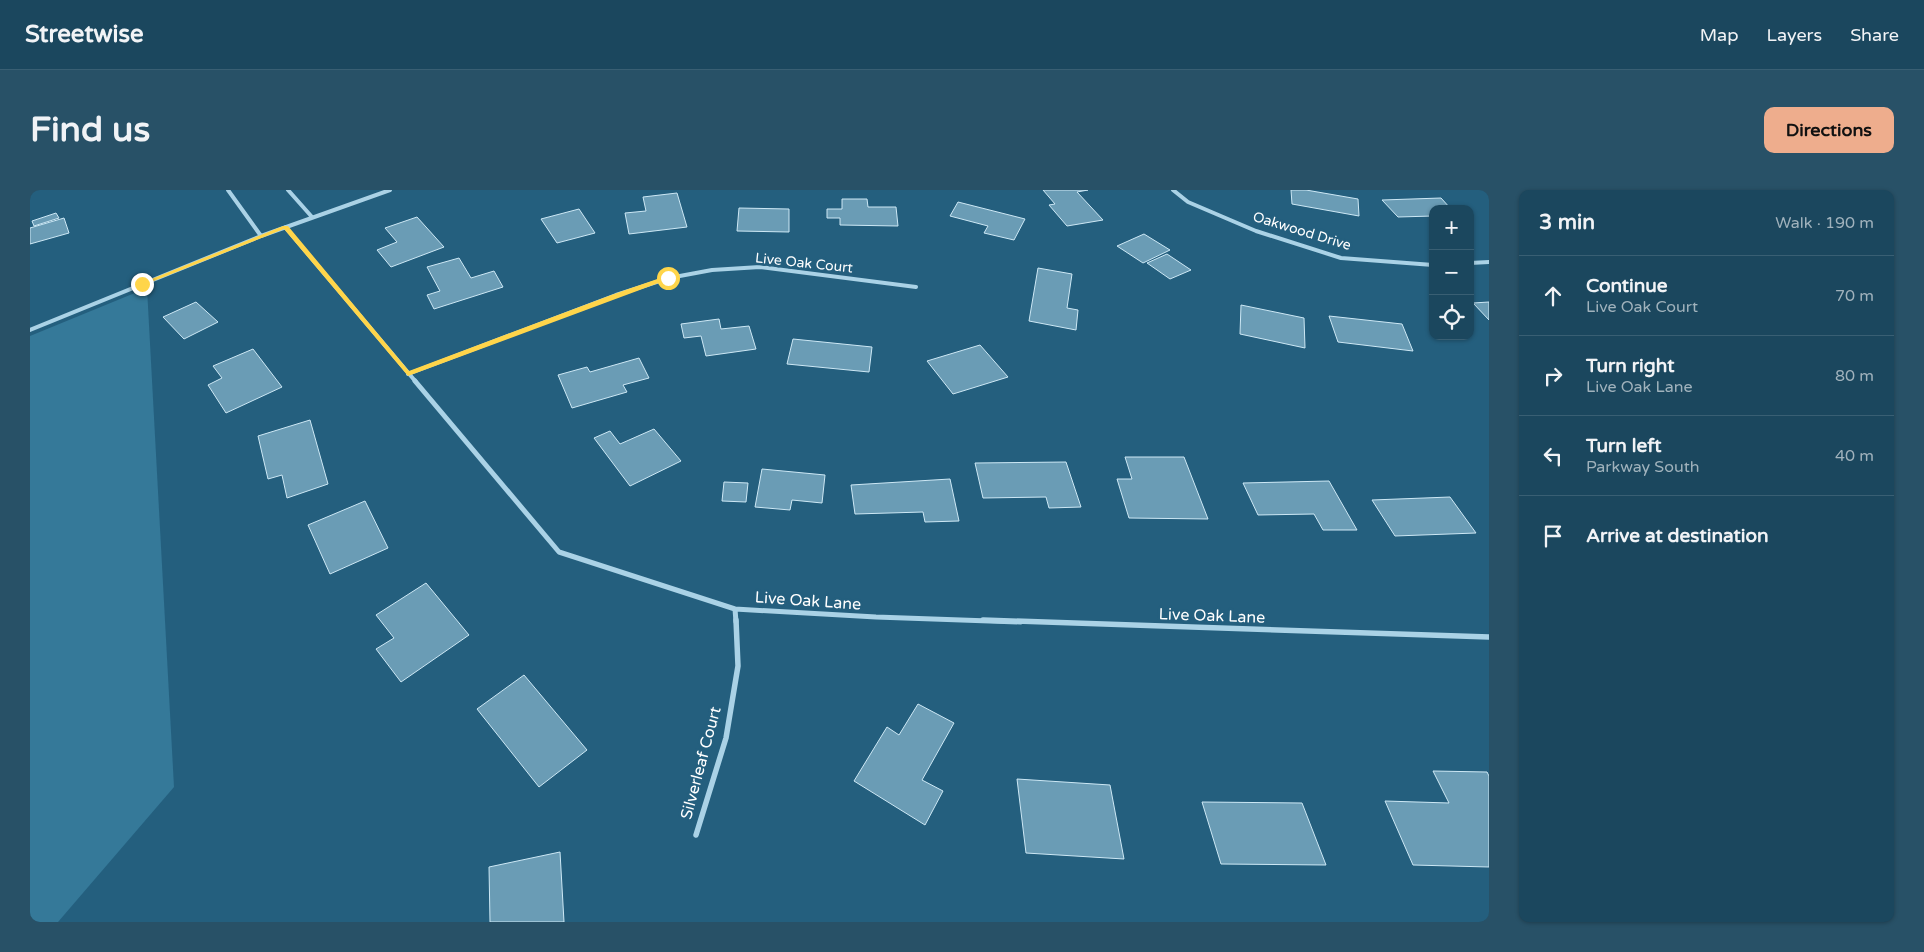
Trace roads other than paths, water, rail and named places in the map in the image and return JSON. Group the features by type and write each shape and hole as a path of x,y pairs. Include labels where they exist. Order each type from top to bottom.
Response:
{"street":[{"path":"228,190 261,236"},
{"path":"288,190 312,217"},
{"path":"30,330 261,236 390,190"},
{"name":"Oakwood Drive","path":"1173,190 1188,202 1256,231 1341,258 1429,264"},
{"name":"Live Oak Lane","path":"286,227 559,552 735,609 886,618 1489,637"},
{"path":"1474,263 1489,262"},
{"name":"Live Oak Court","path":"408,374 616,295 668,278 712,270 760,267 916,287"},
{"name":"Silverleaf Court","path":"696,834 726,738 738,666 735,609"}]}
